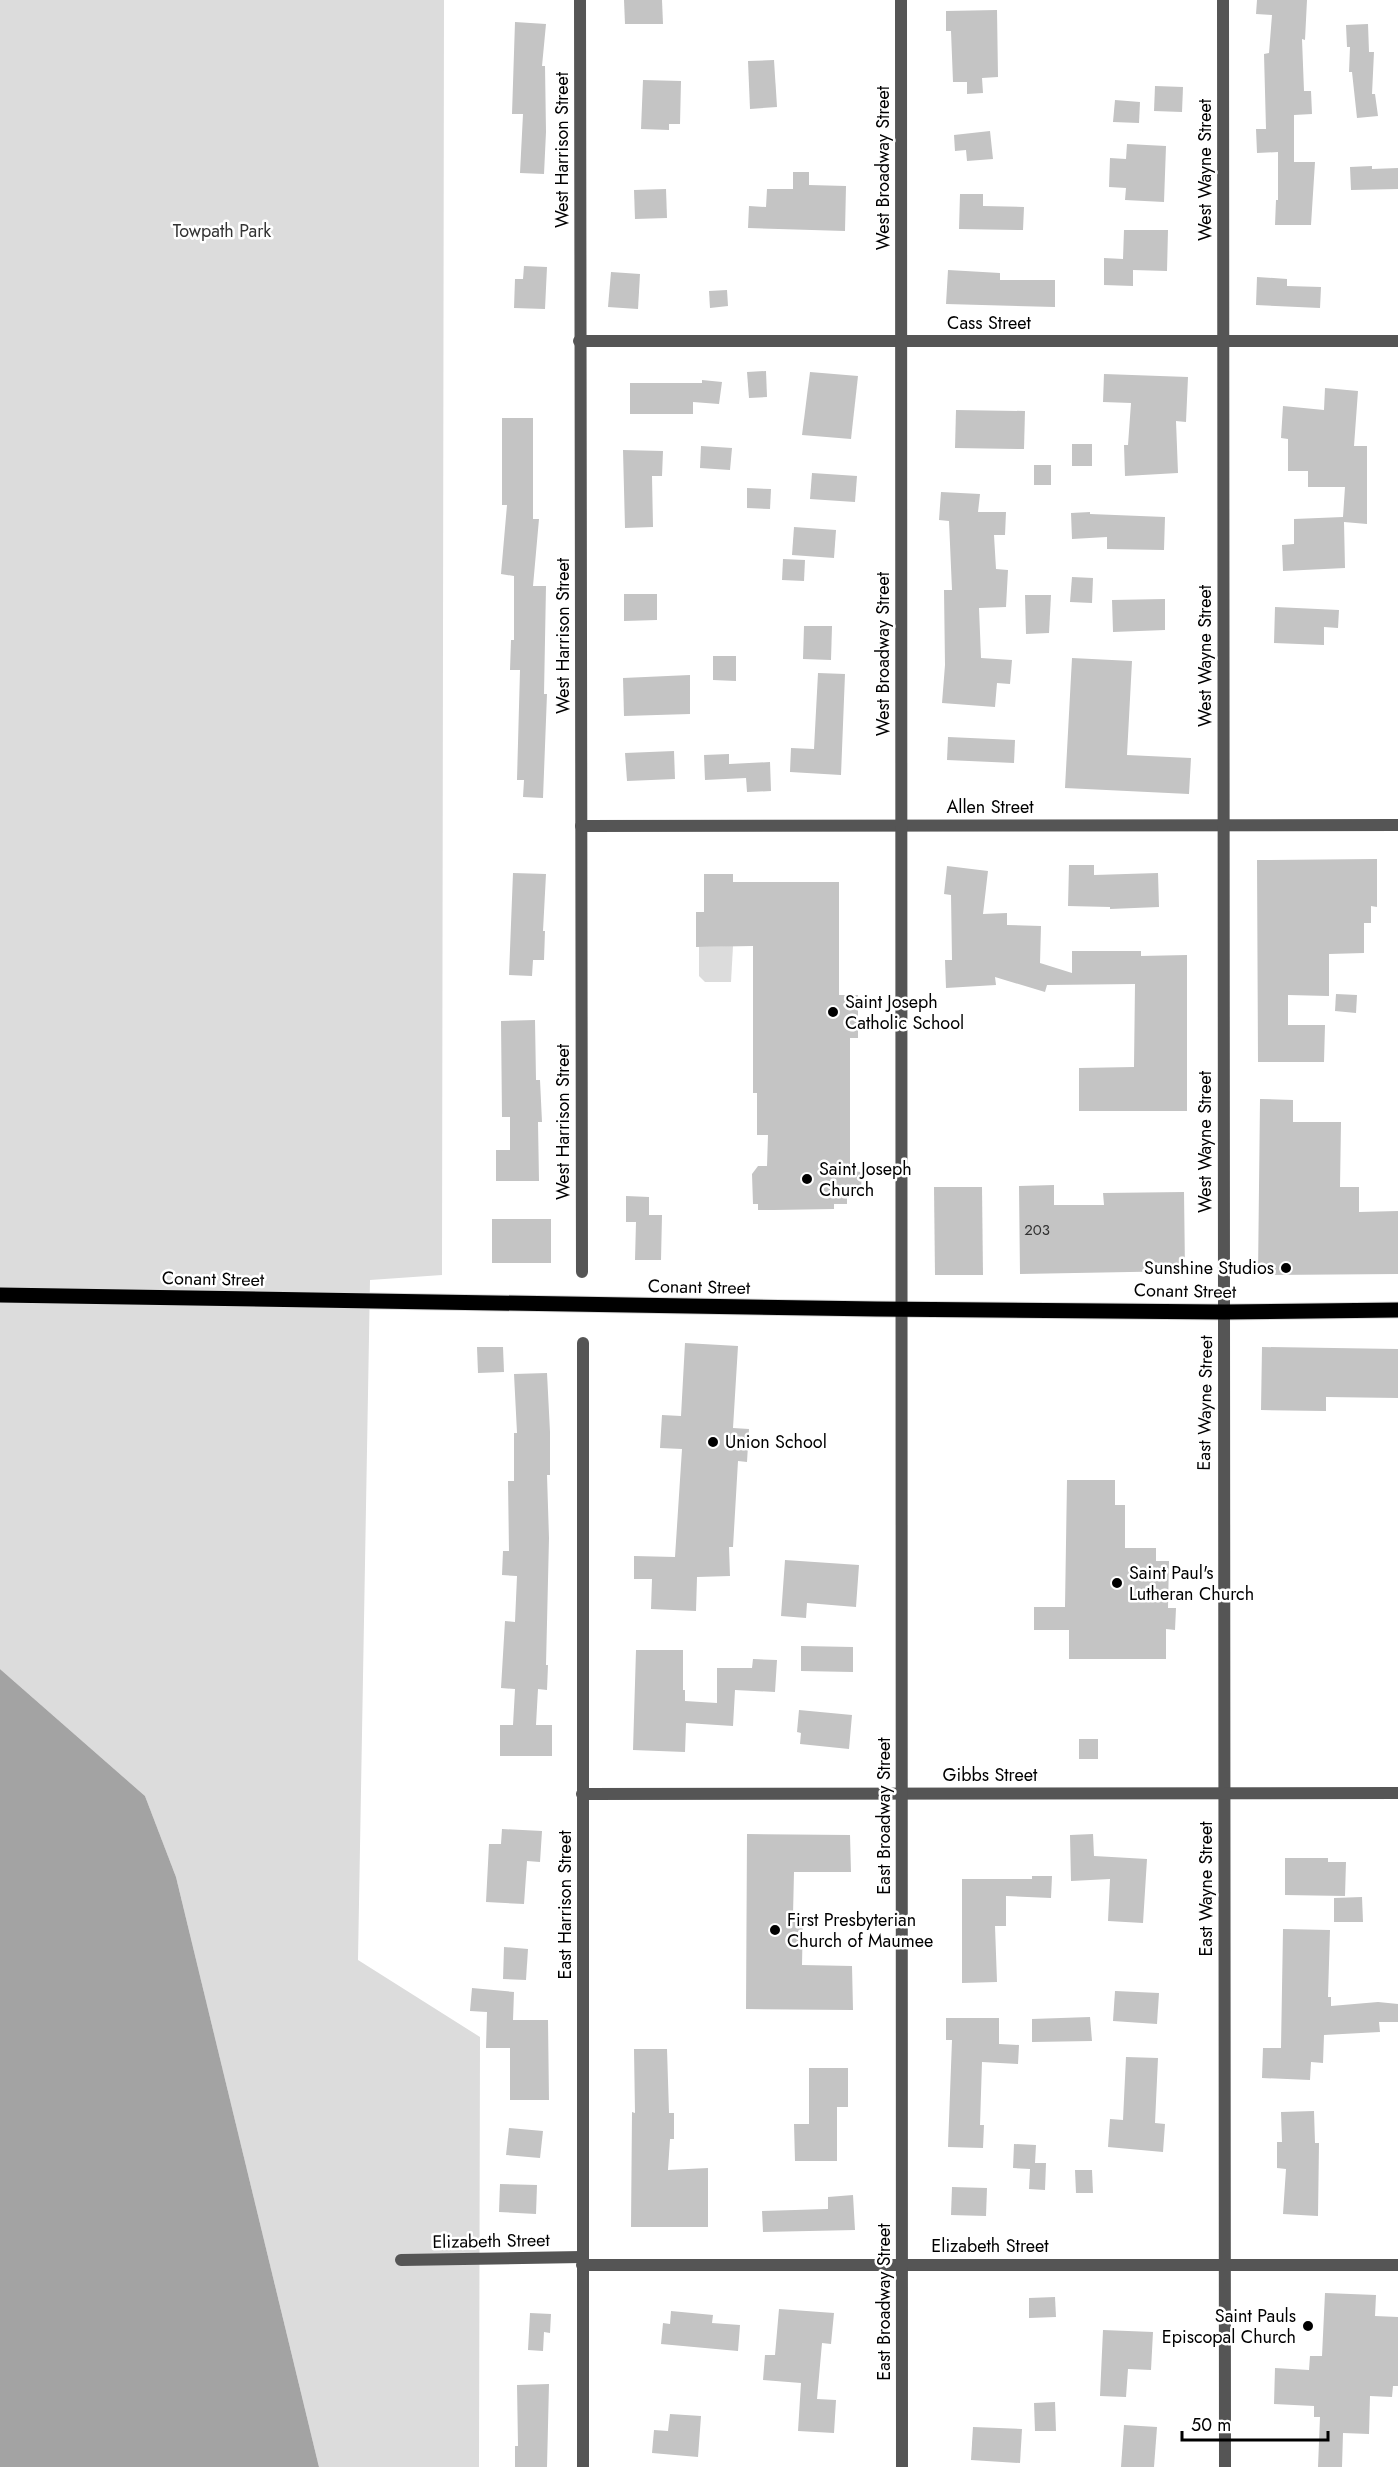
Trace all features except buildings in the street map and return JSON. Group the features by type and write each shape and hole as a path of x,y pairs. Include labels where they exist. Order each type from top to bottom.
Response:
{"main road":[{"name":"Conant Street","path":"0,1295 900,1309 1224,1312 1398,1310"}],"street":[{"name":"West Harrison Street","path":"580,0 582,1272"},
{"name":"West Broadway Street","path":"900,1309 901,0"},
{"name":"West Wayne Street","path":"1223,0 1224,1312"},
{"name":"Cass Street","path":"579,341 1398,341"},
{"name":"Allen Street","path":"581,826 1398,825"},
{"name":"East Broadway Street","path":"900,1309 902,2467"},
{"name":"East Wayne Street","path":"1224,1312 1225,2467"},
{"name":"East Harrison Street","path":"583,2467 584,1343"},
{"name":"Gibbs Street","path":"582,1794 1398,1793"},
{"name":"Elizabeth Street","path":"401,2260 902,2265 1398,2265"}],"green space":[{"name":"Towpath Park","path":"0,0 444,0 442,1275 370,1280 358,1960 480,2037 479,2467 319,2467 176,1877 145,1796 0,1669"},
{"path":"733,946 731,982 705,982 699,976 699,947"}],"shaded area":[{"path":"0,1669 145,1796 176,1877 319,2467 0,2467"}],"place":[{"name":"Saint Joseph Catholic School","path":"833,1012"},
{"name":"Saint Joseph Church","path":"807,1179"},
{"name":"Sunshine Studios","path":"1286,1268"},
{"name":"Union School","path":"713,1442"},
{"name":"Saint Paul's Lutheran Church","path":"1117,1583"},
{"name":"First Presbyterian Church of Maumee","path":"775,1930"},
{"name":"Saint Pauls Episcopal Church","path":"1308,2326"}]}
